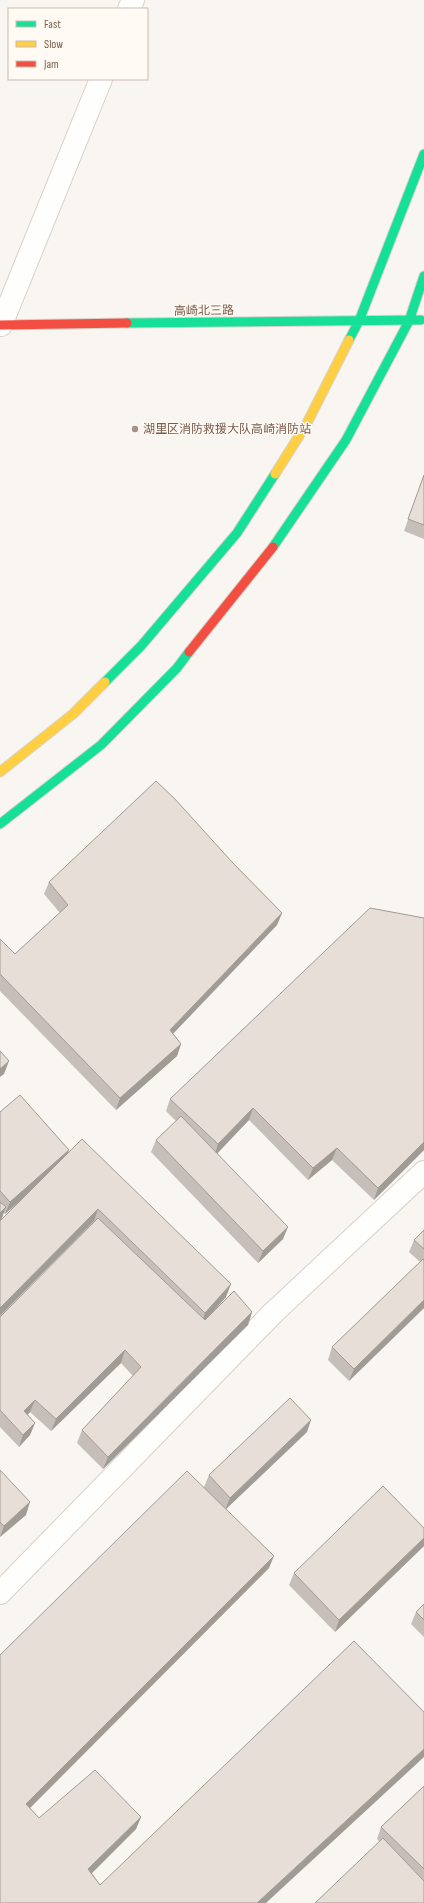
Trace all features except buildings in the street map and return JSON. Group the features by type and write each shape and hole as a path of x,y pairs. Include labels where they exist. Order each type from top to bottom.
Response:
{"main road":[{"path":"0,772 73,714 141,646 237,533 306,425 359,321 424,154"},
{"path":"0,824 101,745 177,668 270,551 346,440 409,320 424,276"},
{"name":"高崎北三路","path":"1,325 424,320"}],"street":[{"path":"1,325 101,80"},
{"path":"0,1593 273,1313 424,1172"}],"traffic: fast":[{"path":"349,340 359,321 424,154"},
{"path":"273,547 346,440 409,321 424,276"},
{"path":"127,323 421,320"},
{"path":"105,682 141,646 237,533 275,474"},
{"path":"0,824 101,745 177,668 189,652"}],"traffic: slow":[{"path":"275,474 306,425 349,340"},
{"path":"0,772 73,714 105,682"}],"traffic: jam":[{"path":"0,325 127,323"},
{"path":"189,652 273,547"}],"place":[{"name":"湖里区消防救援大队高崎消防站","path":"135,429"}]}
